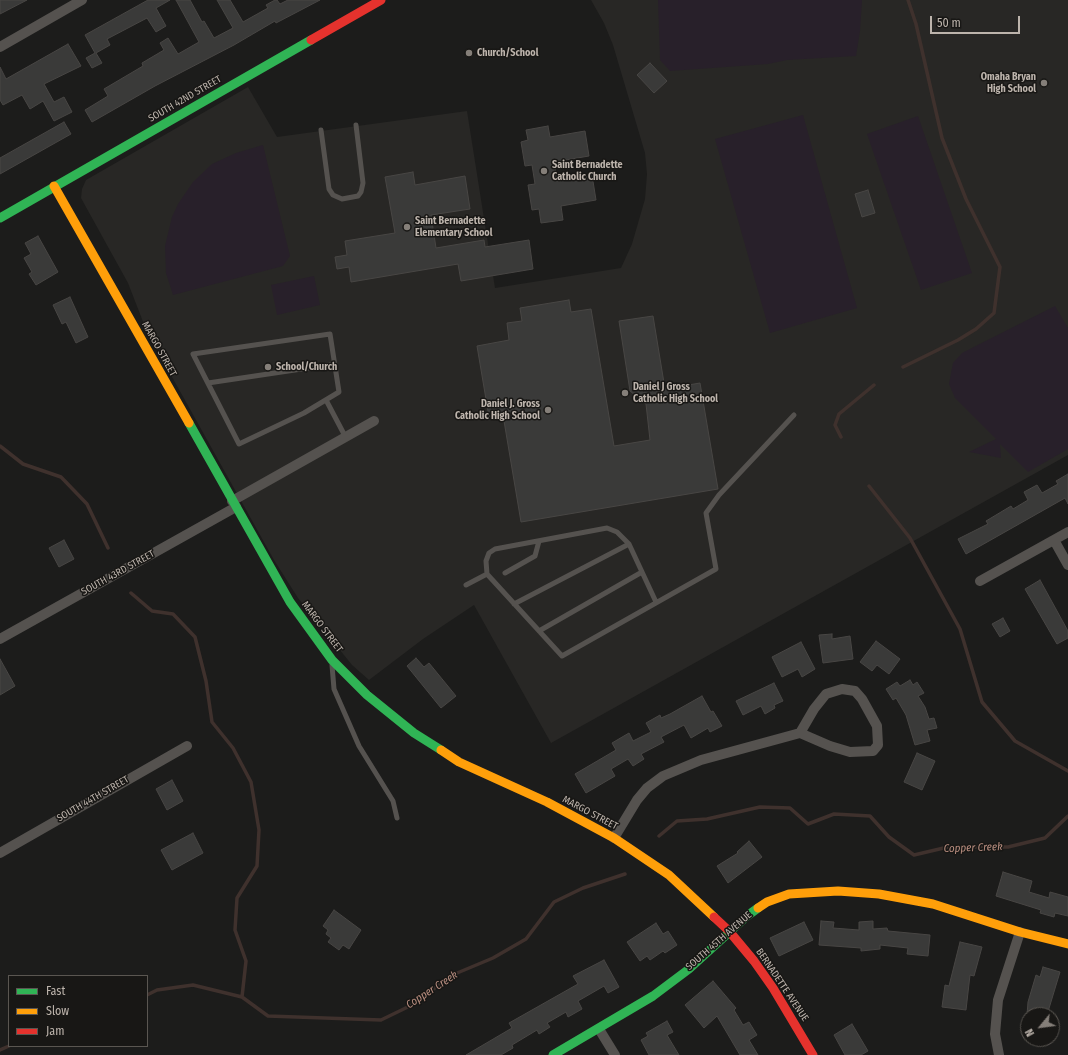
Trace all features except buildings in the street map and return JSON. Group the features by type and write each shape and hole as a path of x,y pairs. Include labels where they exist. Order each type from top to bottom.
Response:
{"street":[{"path":"0,47 82,0"},
{"name":"SOUTH 42ND STREET","path":"0,218 380,0"},
{"name":"MARGO STREET","path":"54,186 290,602 332,660 367,695 408,728 459,762 547,802 614,838 668,875 729,931"},
{"name":"SOUTH 43RD STREET","path":"0,639 234,504 345,436 374,421"},
{"path":"980,581 1068,532"},
{"path":"1054,540 1068,565"},
{"path":"614,838 637,800 647,788 663,776 701,760 800,733 830,746 850,752 873,751 878,745 877,726 862,698 855,691 842,689 826,694 814,709 800,733"},
{"name":"SOUTH 44TH STREET","path":"0,853 187,746"},
{"name":"SOUTH 45TH AVENUE","path":"553,1055 599,1029 659,991 689,969 729,931 767,902 788,894 838,891 879,894 933,904 1020,932 1068,944"},
{"name":"BERNADETTE AVENUE","path":"729,931 773,988 813,1055"},
{"path":"999,1055 995,1034 998,1000 1020,932"},
{"path":"599,1029 615,1055"}],"lane":[{"path":"321,130 329,189 333,195 342,199 358,196 361,192 363,183 356,125"},
{"path":"330,334 335,364 339,392 304,413 239,444 193,354 330,334"},
{"path":"208,383 335,364"},
{"path":"326,400 345,436"},
{"path":"656,602 629,544 617,532 607,528 496,549 489,553 486,561 487,574 562,656 716,569 706,513 719,495 794,415"},
{"path":"505,573 535,556 539,541"},
{"path":"514,604 629,544"},
{"path":"540,631 642,572"},
{"path":"466,585 487,574"},
{"path":"332,660 334,689 359,746 393,801 396,818"}],"shaded area":[{"name":"Daniel J Gross Catholic High School","path":"591,0 1068,0 1068,455 551,743 474,605 423,639 369,680 352,665 298,598 274,560 147,332 128,283 81,198 82,189 86,180 248,87 277,137 467,111 495,288 621,268 632,244 645,199 647,174 645,153 613,45 604,23"},
{"path":"658,0 862,0 860,31 856,56 787,60 768,64 670,71 660,60"},
{"path":"803,115 857,308 770,333 715,139"},
{"path":"918,116 972,273 921,290 867,134"},
{"path":"263,145 290,256 283,266 173,295 166,273 165,246 172,217 178,204 193,182 212,164 236,153"},
{"path":"314,276 320,305 277,315 271,285"},
{"path":"1055,306 1068,328 1068,449 1028,472 1000,444 1001,458 969,452 996,439 955,398 949,384 953,363 962,353"}],"waterway":[{"path":"903,367 958,340 976,329 994,313 1000,267 966,199 942,138 916,24 908,0"},
{"path":"841,437 835,425 839,414 874,385"},
{"path":"0,446 23,464 61,477 87,504 108,548"},
{"path":"869,486 910,538 960,629 982,702 1015,741 1068,771"},
{"path":"131,593 152,611 173,614 195,637 206,681 212,722 233,748 251,782 259,830 257,866 237,898 235,930 246,961 242,997"},
{"name":"Copper Creek","path":"659,836 677,821 707,819 760,807 790,808 808,824 834,814 870,816 889,837 914,855 948,847 1008,847 1045,838 1068,816"},
{"name":"Copper Creek","path":"148,994 157,990 193,985 242,997 268,1016 381,1020 416,1003 450,976 493,958 526,939 554,902 583,888 625,874"},
{"name":"Copper Creek","path":"0,1050 8,1046"}],"traffic: fast":[{"path":"0,218 311,40"},
{"path":"189,423 290,602 332,660 367,695 414,733 441,750"},
{"path":"553,1055 653,996 689,969 747,916 758,908"}],"traffic: slow":[{"path":"54,186 189,423"},
{"path":"441,750 459,762 547,802 614,838 669,875 714,917"},
{"path":"758,908 767,902 789,894 838,891 879,894 933,904 1020,932 1068,944"}],"traffic: jam":[{"path":"311,40 381,0"},
{"path":"714,917 729,931 754,961 773,988 813,1055"}],"place":[{"name":"Church/School","path":"469,53"},
{"name":"Omaha Bryan High School","path":"1044,83"},
{"name":"Saint Bernadette Catholic Church","path":"544,171"},
{"name":"Saint Bernadette Elementary School","path":"407,227"},
{"name":"School/Church","path":"268,367"},
{"name":"Daniel J Gross Catholic High School","path":"625,393"},
{"name":"Daniel J. Gross Catholic High School","path":"548,410"}]}
